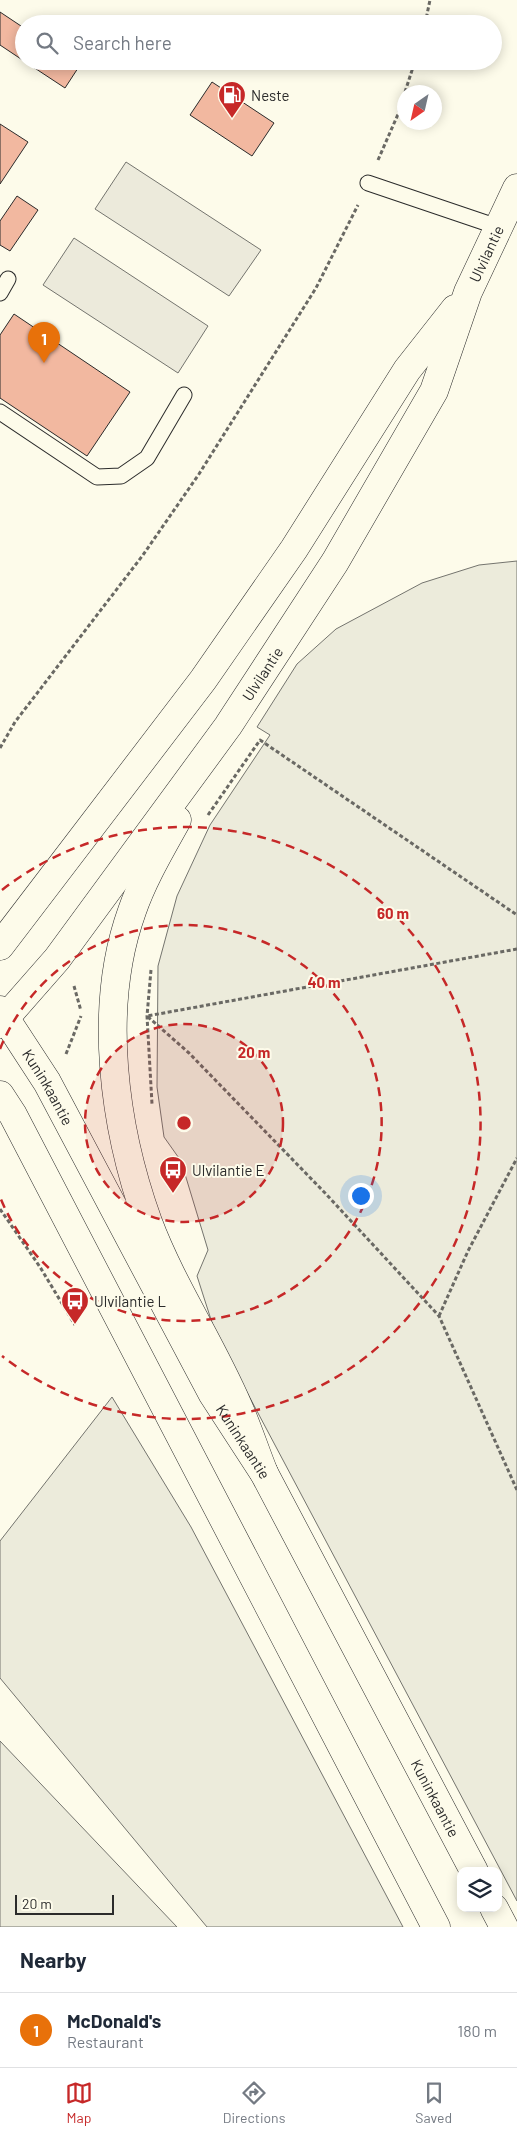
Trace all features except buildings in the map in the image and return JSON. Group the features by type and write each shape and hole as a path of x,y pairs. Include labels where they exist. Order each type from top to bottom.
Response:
{"main road":[{"name":"Ulvilantie","path":"2,1017 57,959 228,726 335,562 434,391 468,292 517,188"},
{"name":"Ulvilantie","path":"0,946 203,680 294,549 407,370 468,292"},
{"path":"228,726 155,861 132,911 116,970 113,1015 115,1069 116,1087 128,1162 149,1224 177,1287 238,1405 264,1473"},
{"name":"Kuninkaantie","path":"2,1017 47,1082 212,1393 264,1473 472,1867"},
{"path":"0,1095 13,1115 436,1927"},
{"path":"496,1912 504,1927"}],"lane":[{"path":"368,183 498,228"},
{"path":"0,293 8,279"},
{"path":"0,412 97,477 121,476 147,458 184,395"}],"path":[{"path":"427,15 430,0"},
{"path":"408,85 412,70"},
{"path":"0,748 15,722 143,555 199,474 316,288 368,183 397,117"},
{"path":"204,822 260,740 517,915"},
{"path":"147,1016 517,949"},
{"path":"152,962 147,1016 152,1112"},
{"path":"147,1016 189,1053 299,1166 439,1316 517,1490"},
{"path":"439,1316 468,1251 517,1158"},
{"path":"0,1209 40,1267 75,1325"}],"shaded area":[{"path":"126,162 261,250 229,296 95,209"},
{"path":"74,238 208,326 178,373 43,285"},
{"path":"517,561 517,1901 502,1873 502,1867 499,1867 215,1332 197,1276 208,1250 181,1161 164,1137 157,1087 158,966 177,896 210,825 270,735 257,727 297,664 336,629 422,583 479,565"},
{"path":"112,1397 191,1527 403,1927 207,1927 0,1678 0,1541"},
{"path":"0,1741 177,1927 0,1927"}],"place":[{"name":"Neste","path":"232,119"},
{"name":"McDonald's","path":"44,363"},
{"name":"Ulvilantie E","path":"173,1194"},
{"name":"Ulvilantie L","path":"75,1325"}]}
